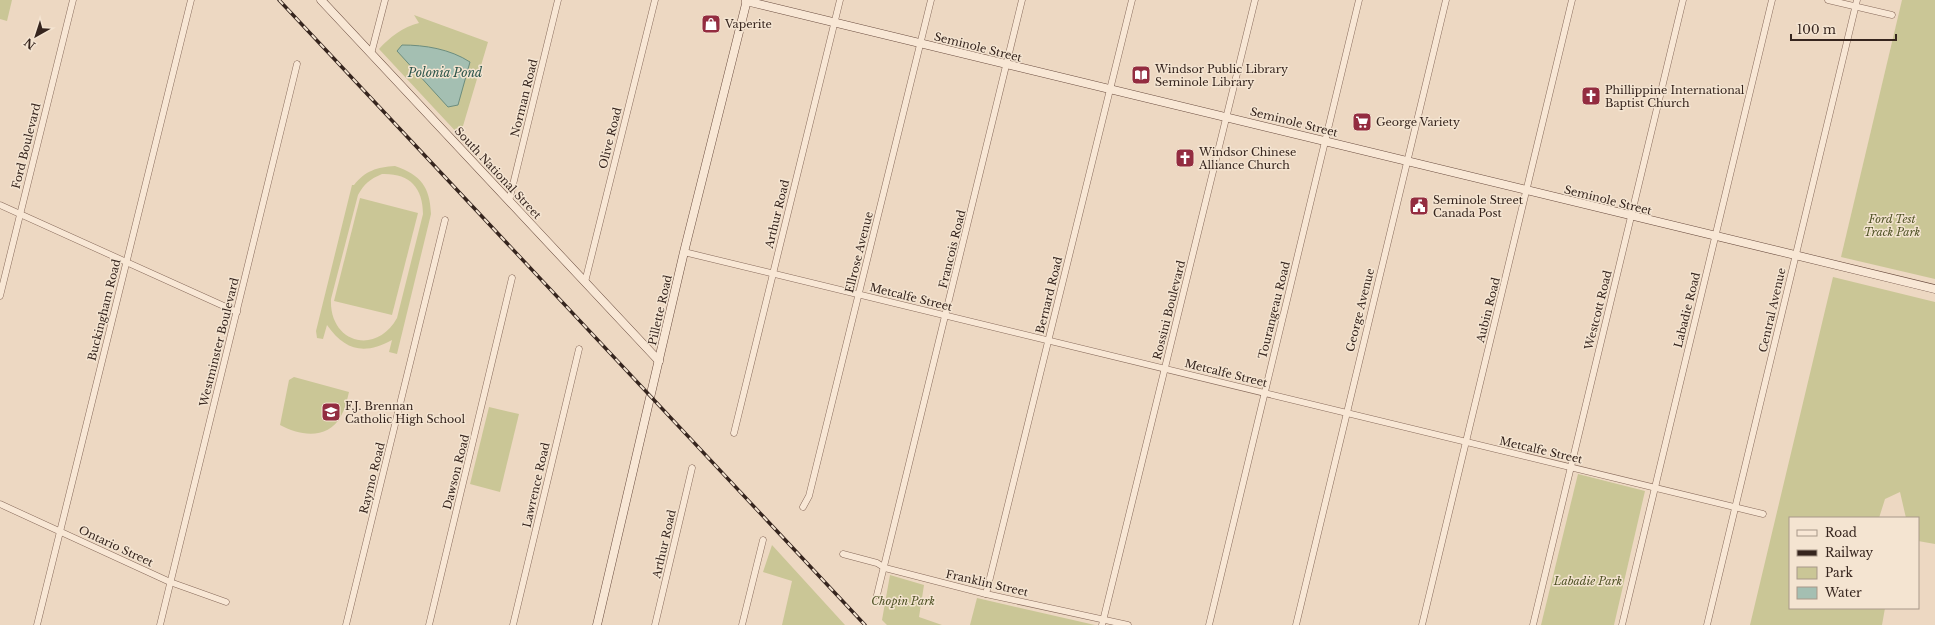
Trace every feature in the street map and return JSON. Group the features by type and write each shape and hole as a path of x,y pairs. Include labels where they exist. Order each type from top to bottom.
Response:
{"street":[{"name":"Ford Boulevard","path":"0,296 73,0"},
{"name":"Buckingham Road","path":"37,625 191,0"},
{"name":"South National Street","path":"321,0 659,361"},
{"path":"371,54 385,0"},
{"name":"Norman Road","path":"509,201 558,0"},
{"name":"Olive Road","path":"585,282 655,0"},
{"name":"Seminole Street","path":"744,0 920,45 1226,117 1935,289"},
{"name":"Pillette Road","path":"597,625 744,0"},
{"name":"Arthur Road","path":"734,433 840,0"},
{"name":"Ellrose Avenue","path":"803,507 809,496 931,0"},
{"name":"Francois Road","path":"877,595 885,568 1022,0"},
{"name":"Bernard Road","path":"986,594 1132,0"},
{"name":"Rossini Boulevard","path":"1103,622 1255,0"},
{"name":"Tourangeau Road","path":"1209,625 1359,0"},
{"name":"George Avenue","path":"1296,625 1345,413 1446,0"},
{"name":"Aubin Road","path":"1422,625 1572,0"},
{"name":"Westcott Road","path":"1533,625 1683,0"},
{"name":"Labadie Road","path":"1622,625 1772,0"},
{"path":"1828,0 1856,3 1892,15"},
{"name":"Central Avenue","path":"1707,625 1856,3"},
{"name":"Westminster Boulevard","path":"160,625 297,64"},
{"path":"0,205 237,312"},
{"name":"Raymo Road","path":"346,625 445,220"},
{"name":"Metcalfe Street","path":"684,252 1763,514"},
{"name":"Dawson Road","path":"429,625 512,278"},
{"name":"Lawrence Road","path":"513,625 579,349"},
{"name":"Arthur Road","path":"655,625 692,468"},
{"name":"Ontario Street","path":"0,504 170,582 226,602"},
{"path":"742,625 763,540"},
{"name":"Franklin Street","path":"843,554 877,563 885,568 986,594 1103,622 1128,625"}],"green space":[{"path":"0,0 12,0 7,21 0,19"},
{"name":"Ford Test Track Park","path":"1902,0 1935,0 1935,279 1841,257"},
{"path":"414,15 488,42 460,136 379,49 397,33 419,23"},
{"path":"395,166 418,178 429,196 431,214 397,354 389,352 392,340 373,348 364,349 348,345 334,334 327,325 323,339 317,338 316,331 352,185 354,185 367,173 377,169","holes":["382,174 392,174 407,179 417,189 422,204 423,214 397,318 388,330 378,337 366,340 355,339 345,334 338,326 332,314 331,299 358,195 365,185 374,178"]},
{"path":"360,198 418,213 392,315 334,301"},
{"path":"1833,277 1935,302 1935,544 1919,541 1919,517 1906,517 1900,492 1885,499 1879,517 1789,517 1789,609 1885,609 1882,625 1750,625"},
{"path":"294,377 349,392 341,416 329,429 313,434 296,432 280,425 289,380"},
{"path":"489,407 519,414 500,492 470,484"},
{"name":"Labadie Park","path":"1578,474 1645,491 1614,625 1541,625"},
{"path":"772,545 845,625 782,625 792,581 763,572"},
{"name":"Chopin Park","path":"890,575 924,585 919,617 942,625 887,625 882,620"},
{"path":"977,598 1095,625 970,625"}],"water":[{"name":"Polonia Pond","path":"402,45 420,46 446,51 470,62 458,105 448,107 397,51"}],"railway":[{"path":"279,0 865,625"}],"place":[{"name":"Vaperite","path":"711,24"},
{"name":"Windsor Public Library Seminole Library","path":"1141,75"},
{"name":"Phillippine International Baptist Church","path":"1591,96"},
{"name":"George Variety","path":"1362,122"},
{"name":"Windsor Chinese Alliance Church","path":"1185,158"},
{"name":"Seminole Street Canada Post","path":"1419,206"},
{"name":"F.J. Brennan Catholic High School","path":"331,412"}]}
